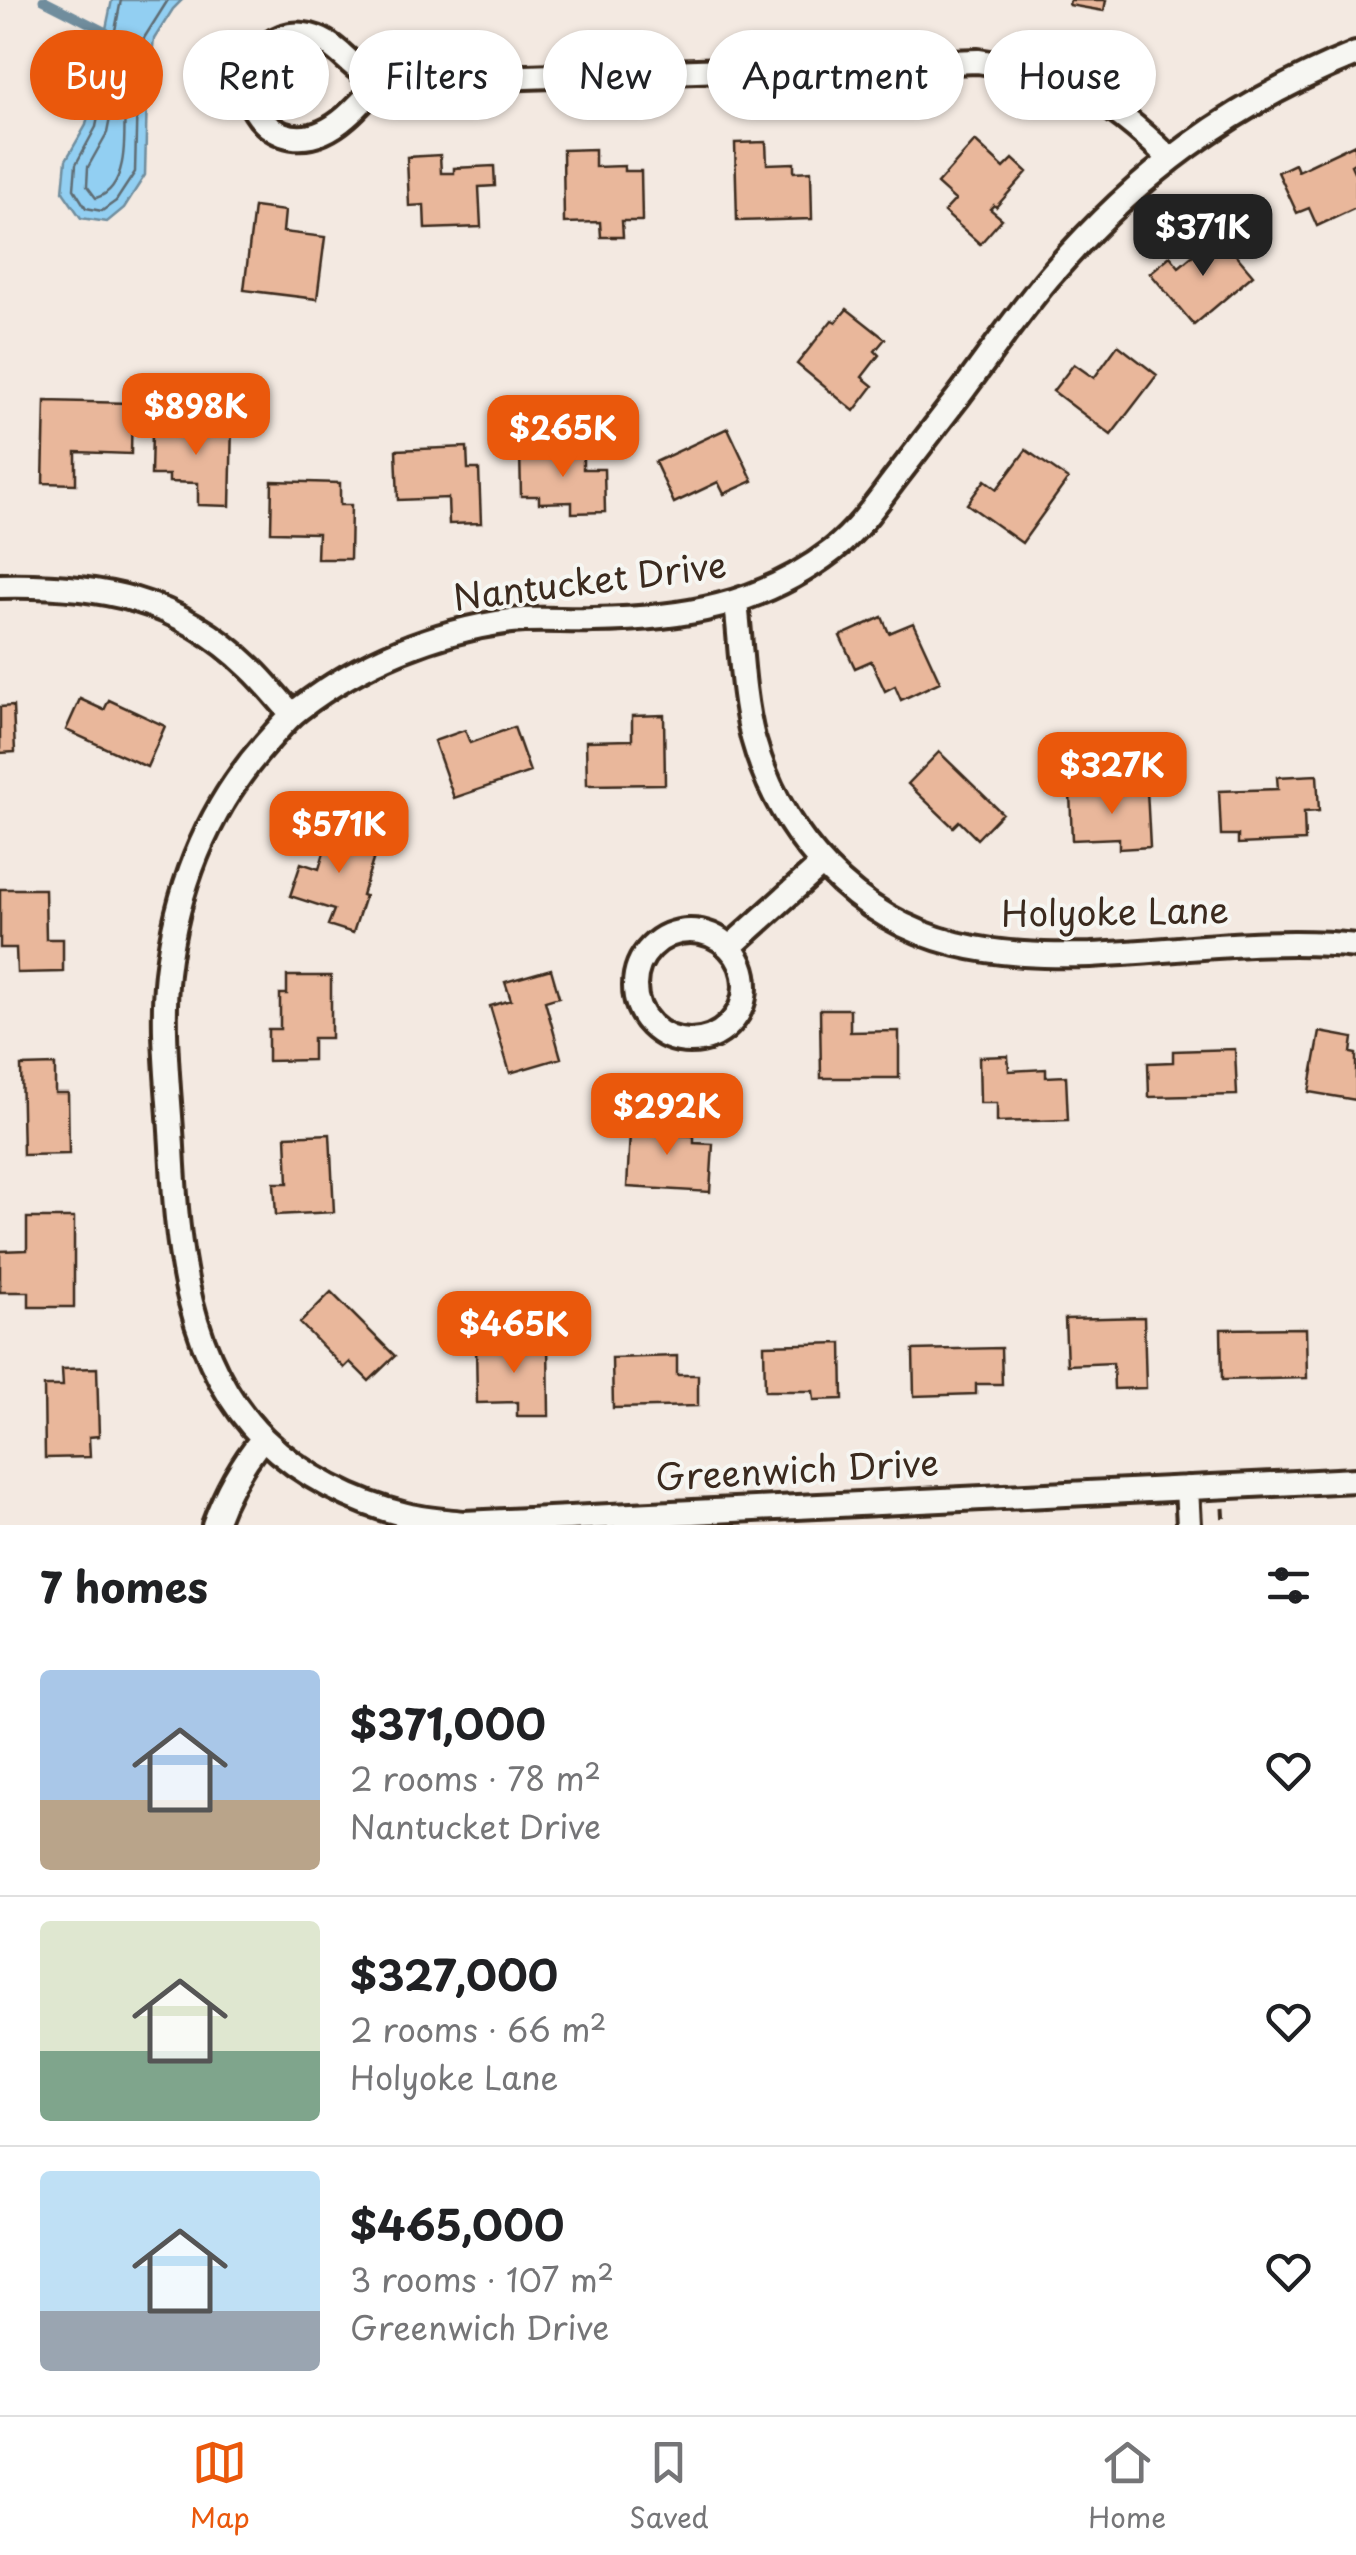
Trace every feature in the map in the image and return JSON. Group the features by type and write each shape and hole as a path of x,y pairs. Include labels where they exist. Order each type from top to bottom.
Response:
{"street":[{"path":"288,34 322,40 381,82 336,125 320,134 301,137 268,128 258,118 248,89 254,60 262,50 288,34"},
{"name":"Nantucket Drive","path":"263,1438 231,1397 210,1357 191,1305 180,1257 175,1205 165,1018 166,976 181,900 196,852 233,783 292,714 330,686 377,660 434,638 513,621 599,620 707,610 769,590 838,546 872,510 1046,281 1094,227 1169,158 1240,110 1310,72 1356,54"},
{"path":"523,77 978,61 1033,71 1090,93 1118,111 1169,158"},
{"path":"0,586 91,589 133,598 166,611 196,627 250,667 292,714"},
{"name":"Holyoke Lane","path":"736,602 752,734 774,795 800,840 821,865 866,902 904,925 952,943 1026,955 1309,943 1356,946"},
{"path":"730,947 821,865"},
{"path":"688,930 711,934 730,947 743,967 746,990 740,1012 725,1030 704,1041 680,1042 658,1033 642,1016 634,994 636,971 646,950 665,936 688,930"},
{"path":"214,1525 230,1486 263,1438"},
{"name":"Greenwich Drive","path":"263,1438 306,1472 361,1502 410,1516 464,1523 1356,1480"},
{"path":"1187,1488 1189,1525"}],"water":[{"path":"112,0 182,0 160,30 106,30"},
{"path":"87,120 146,120 145,175 124,208 107,222 81,218 63,192 66,160"}],"building":[{"path":"1070,0 1106,0 1104,11 1069,5"},
{"path":"975,141 1004,168 1013,159 1027,172 990,209 1002,219 980,244 944,212 955,200 937,184"},
{"path":"766,142 767,164 794,163 794,172 811,171 812,219 737,221 735,143"},
{"path":"1355,144 1356,162 1351,165 1356,176 1356,208 1317,226 1309,208 1297,213 1278,172 1295,164 1298,171"},
{"path":"595,149 595,167 624,166 624,171 641,171 642,221 622,221 623,237 601,237 600,222 564,223 563,150"},
{"path":"440,155 441,173 454,173 454,168 494,166 495,186 479,187 481,227 425,229 424,205 409,206 407,157"},
{"path":"254,207 285,211 283,232 325,237 317,299 244,290"},
{"path":"1218,234 1253,275 1194,325 1150,273 1170,256 1179,267"},
{"path":"847,309 885,339 875,351 879,355 862,377 873,386 854,411 797,364 832,320 836,322"},
{"path":"1118,345 1157,375 1111,435 1053,391 1074,364 1094,378"},
{"path":"45,401 132,403 131,454 76,452 76,484 43,483"},
{"path":"171,422 232,423 230,506 198,505 198,483 169,482 169,475 151,475 152,431 171,431"},
{"path":"728,428 753,481 724,494 718,482 674,503 655,462"},
{"path":"467,447 468,469 479,469 481,523 449,524 448,498 398,500 396,450"},
{"path":"1026,450 1068,479 1022,543 967,504 985,480 997,489"},
{"path":"583,451 583,469 604,469 605,512 572,513 572,502 539,503 539,496 521,496 520,452"},
{"path":"272,481 340,483 340,505 351,505 350,559 317,559 318,533 271,532"},
{"path":"882,617 889,633 913,623 940,682 901,700 895,686 885,691 871,661 855,668 840,636"},
{"path":"80,699 104,710 109,700 165,726 147,767 66,730"},
{"path":"13,706 15,752 0,753 0,707"},
{"path":"664,715 665,784 587,785 586,741 632,740 632,716"},
{"path":"514,727 530,772 454,798 434,741 465,730 470,743"},
{"path":"939,752 1002,813 977,839 959,821 953,827 908,784"},
{"path":"1317,775 1319,811 1304,812 1305,841 1238,844 1238,835 1221,835 1219,791 1278,789 1277,777"},
{"path":"1147,790 1150,847 1119,849 1119,838 1072,840 1070,793"},
{"path":"333,823 380,838 353,933 328,925 334,910 290,896 301,863 319,869"},
{"path":"0,889 45,889 46,939 63,939 63,972 17,973 16,948 0,948"},
{"path":"551,969 559,997 545,1001 561,1058 510,1073 490,1006 511,1000 505,982"},
{"path":"287,976 331,976 331,1038 313,1038 313,1060 268,1061 268,1029 280,1029 280,994 287,994"},
{"path":"820,1009 850,1009 850,1032 899,1031 899,1078 821,1078"},
{"path":"1320,1032 1353,1038 1356,1100 1309,1092"},
{"path":"1235,1049 1237,1095 1149,1097 1148,1063 1173,1062 1173,1051"},
{"path":"1008,1056 1009,1071 1046,1069 1046,1077 1066,1076 1068,1120 997,1122 997,1103 980,1103 979,1057"},
{"path":"55,1065 55,1093 68,1093 69,1154 23,1155 21,1066"},
{"path":"631,1115 666,1117 665,1134 694,1136 694,1143 713,1144 710,1192 627,1187"},
{"path":"330,1134 334,1212 276,1215 274,1183 288,1183 286,1136"},
{"path":"27,1218 74,1218 74,1307 29,1307 29,1292 0,1292 0,1251 27,1250"},
{"path":"331,1292 395,1356 369,1381 350,1362 344,1368 300,1323"},
{"path":"1144,1317 1146,1388 1114,1389 1113,1363 1067,1365 1065,1319"},
{"path":"1306,1328 1307,1378 1222,1380 1221,1329"},
{"path":"548,1342 549,1416 517,1416 517,1402 477,1403 476,1343"},
{"path":"842,1343 843,1399 814,1400 813,1391 765,1391 764,1345"},
{"path":"1001,1348 1002,1384 976,1384 976,1394 914,1396 913,1350"},
{"path":"677,1356 677,1375 698,1375 698,1406 613,1408 612,1358"},
{"path":"97,1368 99,1436 89,1437 90,1457 45,1458 44,1386 63,1386 62,1369"}],"waterway":[{"path":"43,0 102,30"}]}
